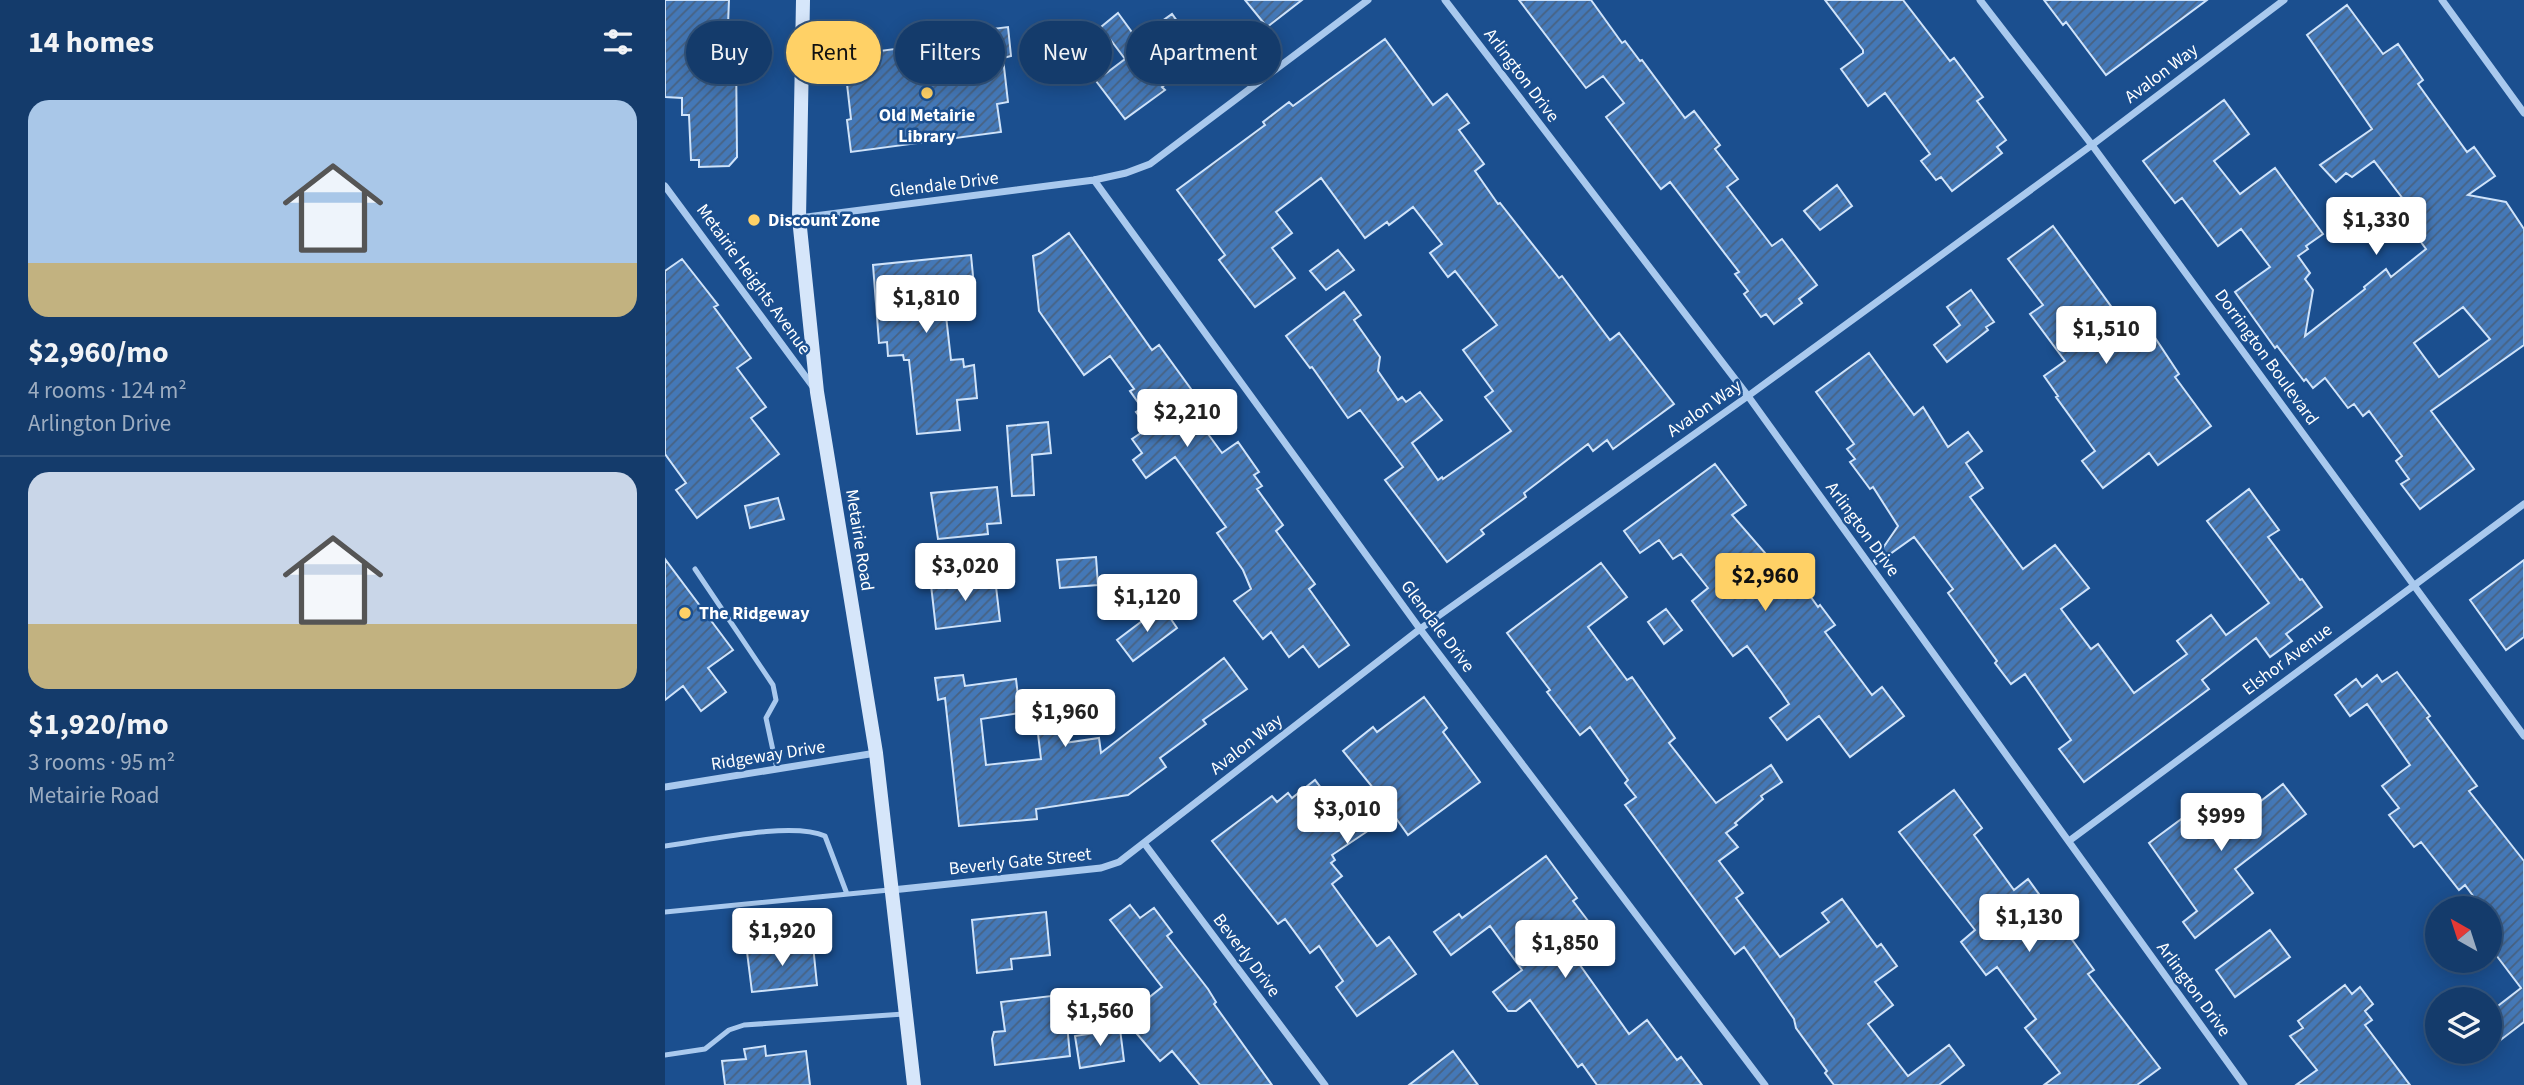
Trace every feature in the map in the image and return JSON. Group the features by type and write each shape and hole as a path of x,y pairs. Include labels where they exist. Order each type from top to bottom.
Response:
{"main road":[{"name":"Metairie Road","path":"805,0 799,218 817,392 876,753 914,1085"}],"street":[{"name":"Glendale Drive","path":"799,218 1094,180 1150,164 1368,0"},
{"name":"Arlington Drive","path":"1445,0 1748,396 2244,1085"},
{"name":"Dorrington Boulevard","path":"1980,0 2092,145 2524,736"},
{"name":"Avalon Way","path":"1144,843 1420,629 1748,396 2092,145 2284,0"},
{"path":"2442,0 2524,113"},
{"name":"Glendale Drive","path":"1094,180 1420,629 1765,1085"},
{"name":"Metairie Heights Avenue","path":"665,186 817,392"},
{"name":"Elshor Avenue","path":"2069,841 2524,504"},
{"name":"Ridgeway Drive","path":"665,788 876,753"},
{"name":"Beverly Gate Street","path":"892,890 1101,868 1119,863 1144,843"},
{"name":"Beverly Drive","path":"1144,843 1325,1085"}],"lane":[{"path":"695,569 773,685 776,700 766,718 777,769"},
{"path":"665,846 785,830 813,831 825,836 847,894"},
{"path":"665,912 892,890"},
{"path":"665,1055 705,1049 729,1030 744,1025 907,1014"}],"building":[{"path":"665,0 729,0 728,21 686,21 686,84 736,84 737,157 729,166 699,167 699,160 691,160 689,115 682,115 682,98 665,97"},
{"path":"1245,0 1302,0 1275,21 1262,21"},
{"path":"1519,0 1591,0 1622,43 1625,41 1640,61 1642,60 1685,118 1694,111 1720,145 1715,149 1738,179 1727,187 1772,246 1782,239 1817,285 1799,299 1802,303 1774,324 1766,314 1761,317 1744,294 1748,291 1735,274 1739,272 1670,182 1661,189 1606,117 1624,103 1603,76 1586,88"},
{"path":"1825,0 1903,0 1950,61 1954,58 1983,97 1977,101 2006,140 1997,147 2002,153 1952,191 1941,177 1936,180 1921,161 1930,154 1885,93 1868,106 1841,69 1863,53 1863,50"},
{"path":"2044,0 2207,0 2106,75 2066,22 2063,25"},
{"path":"2347,5 2383,54 2398,44 2423,80 2418,84 2467,152 2474,147 2495,176 2468,195 2506,202 2524,229 2524,345 2431,411 2474,469 2420,509 2401,484 2409,479 2396,461 2402,456 2369,411 2363,416 2354,404 2348,408 2325,378 2313,388 2306,379 2304,381 2277,346 2275,348 2235,292 2270,267 2241,229 2218,246 2182,198 2175,203 2143,161 2224,100 2249,134 2214,161 2240,194 2275,168 2323,234 2306,246 2308,249 2298,256 2310,273 2305,279 2313,290 2305,336 2386,269 2391,277 2426,249 2404,219 2413,212 2374,161 2352,177 2346,173 2336,182 2320,165 2372,129 2307,35","holes":["2463,307 2490,339 2439,377 2414,343"]},
{"path":"1118,13 1126,24 1126,84 1166,84 1162,87 1165,90 1125,119 1098,84 1112,84 1112,69 1125,59 1112,42 1112,21 1108,21"},
{"path":"1172,14 1177,21 1162,21"},
{"path":"1005,27 1008,27 1011,56 1005,58"},
{"path":"1385,39 1433,105 1447,94 1469,123 1459,130 1484,164 1475,171 1498,204 1500,203 1559,278 1562,276 1610,340 1619,333 1674,404 1613,449 1607,440 1593,451 1588,444 1524,493 1526,497 1481,530 1484,534 1447,562 1385,480 1403,467 1360,410 1348,418 1286,336 1344,292 1361,315 1354,320 1380,357 1378,371 1398,400 1402,397 1406,402 1420,392 1442,420 1412,443 1438,480 1442,477 1443,479 1511,431 1485,397 1493,391 1463,350 1497,325 1455,271 1448,277 1430,253 1442,244 1413,207 1389,225 1387,222 1365,238 1321,178 1276,212 1292,233 1272,248 1295,278 1255,307 1219,260 1225,255 1177,190 1265,125 1263,122 1289,102 1293,106"},
{"path":"895,49 895,84 1005,84 1005,76 1008,102 997,104 1001,132 851,152 847,120 851,119 847,84 881,84 881,51"},
{"path":"1837,185 1852,206 1820,230 1804,211"},
{"path":"2053,226 2121,320 2136,309 2179,374 2175,377 2211,426 2158,465 2149,453 2103,488 2082,461 2095,451 2044,376 2065,361 2030,314 2043,305 2008,259"},
{"path":"1069,233 1152,350 1159,345 1191,389 1187,392 1203,414 1197,419 1222,453 1238,442 1259,472 1254,475 1262,486 1257,489 1283,525 1276,531 1315,584 1309,589 1349,645 1319,667 1303,646 1289,657 1271,632 1263,639 1234,601 1251,589 1243,570 1217,533 1226,527 1175,457 1146,478 1133,460 1142,453 1132,439 1148,428 1136,412 1142,408 1130,391 1134,389 1110,356 1084,375 1039,311 1033,256"},
{"path":"1338,250 1354,270 1326,290 1310,271"},
{"path":"971,255 974,286 943,289 951,360 963,359 964,367 974,365 977,398 957,400 960,430 917,434 909,360 904,360 903,355 888,356 887,342 879,343 873,265"},
{"path":"682,259 718,305 714,307 751,358 737,368 766,407 751,418 779,454 697,518 676,490 686,483 665,454 665,271"},
{"path":"1971,290 1994,322 1986,327 1988,330 1947,362 1934,345 1960,325 1947,307"},
{"path":"1869,353 1914,415 1923,407 1948,447 1968,432 1982,451 1966,463 1983,488 1970,497 2023,569 2055,545 2089,588 2061,609 2091,649 2098,644 2134,693 2187,654 2177,641 2211,615 2226,635 2269,603 2207,521 2249,489 2279,530 2268,537 2322,607 2286,634 2292,641 2270,657 2256,638 2202,680 2209,689 2084,782 2059,749 2071,740 2025,674 2011,684 1948,593 1953,589 1914,537 1876,564 1874,561 1898,526 1873,487 1870,489 1850,462 1855,459 1847,449 1854,444 1816,392"},
{"path":"1048,422 1051,453 1032,455 1034,495 1012,496 1007,426"},
{"path":"1715,464 1746,505 1732,515 1792,584 1798,579 1818,607 1820,605 1835,625 1825,632 1872,695 1882,687 1904,716 1850,757 1819,716 1787,740 1770,718 1789,704 1781,692 1747,646 1733,656 1692,601 1708,588 1681,554 1673,559 1659,540 1640,553 1624,531"},
{"path":"997,487 1001,523 987,524 988,534 938,539 931,493"},
{"path":"778,498 784,519 750,528 745,506"},
{"path":"1096,557 1098,585 1060,588 1057,560"},
{"name":"The Ridgeway","path":"665,559 733,650 708,668 726,692 701,711 683,686 665,700"},
{"path":"2524,560 2524,637 2506,650 2470,600"},
{"path":"1601,563 1627,597 1588,627 1627,680 1632,677 1675,738 1669,743 1716,803 1771,765 1782,782 1761,796 1763,799 1726,833 1738,847 1719,861 1743,893 1736,898 1780,957 1829,922 1822,913 1842,899 1877,947 1881,944 1897,966 1875,982 1893,1005 1868,1024 1908,1076 1949,1045 1964,1065 1939,1085 1834,1085 1796,1028 1794,1019 1744,947 1735,954 1625,805 1636,797 1625,783 1628,780 1590,727 1580,735 1507,633"},
{"path":"995,578 1000,621 936,629 931,585"},
{"path":"1162,606 1177,628 1133,661 1117,640"},
{"path":"1666,609 1682,630 1664,644 1648,622"},
{"path":"1224,658 1247,689 1203,720 1206,724 1160,758 1166,767 1128,795 1036,809 1037,819 959,826 945,698 938,700 935,678 963,675 965,686 1016,679 1020,713 981,719 986,765 1041,759 1036,717 1061,714 1064,743 1099,738 1101,753"},
{"path":"2397,672 2477,786 2469,791 2524,861 2524,1022 2502,1039 2502,1003 2521,988 2503,964 2503,896 2473,896 2465,885 2459,890 2421,842 2414,847 2389,815 2399,808 2382,786 2410,765 2367,704 2350,716 2335,695 2356,679 2362,687 2377,675 2382,682"},
{"path":"1424,697 1447,728 1443,732 1480,782 1408,835 1393,814 1332,855 1335,860 1331,863 1342,876 1332,884 1377,946 1389,937 1416,974 1357,1016 1336,987 1343,981 1319,946 1310,953 1285,919 1278,924 1212,841 1272,796 1277,802 1288,793 1292,798 1315,780 1340,813 1374,789 1343,751 1373,727 1377,732"},
{"path":"2283,784 2306,814 2235,869 2253,893 2195,938 2183,922 2197,911 2149,843 2207,800 2227,827"},
{"path":"1954,790 1982,828 1974,835 2014,890 2028,879 2094,970 2088,974 2160,1068 2137,1085 2044,1085 2060,1073 2025,1028 2036,1019 1997,967 1986,975 1961,942 1975,930 1899,832"},
{"path":"1546,856 1577,898 1573,901 1601,938 1575,958 1629,1034 1647,1020 1677,1060 1681,1057 1702,1085 1597,1085 1582,1064 1578,1067 1530,1000 1516,1011 1508,1011 1493,992 1522,970 1490,926 1451,955 1434,932 1459,914 1462,918"},
{"path":"1130,905 1140,918 1154,908 1172,932 1167,936 1208,989 1216,1002 1214,1004 1272,1085 1200,1085 1172,1051 1160,1061 1131,1027 1141,1025 1131,1012 1162,987 1110,920"},
{"path":"1046,912 1050,955 1011,959 1012,969 977,973 972,920"},
{"path":"2270,930 2290,957 2235,997 2216,970"},
{"path":"813,945 817,985 752,992 747,952"},
{"path":"2345,985 2352,994 2360,987 2373,1004 2365,1011 2372,1020 2365,1025 2410,1085 2296,1085 2317,1070 2290,1036 2303,1028 2298,1021"},
{"path":"1051,996 1054,1026 1067,1024 1070,1056 995,1065 992,1039 994,1032 1005,1031 1001,1002"},
{"path":"1120,1029 1124,1061 1080,1068 1075,1036"},
{"path":"765,1046 766,1056 806,1051 810,1085 725,1085 722,1061 746,1059 744,1049"},
{"path":"1453,1051 1478,1085 1409,1085"}],"place":[{"name":"Old Metairie Library","path":"927,93"},
{"name":"Discount Zone","path":"754,220"},
{"name":"The Ridgeway","path":"685,613"}]}
